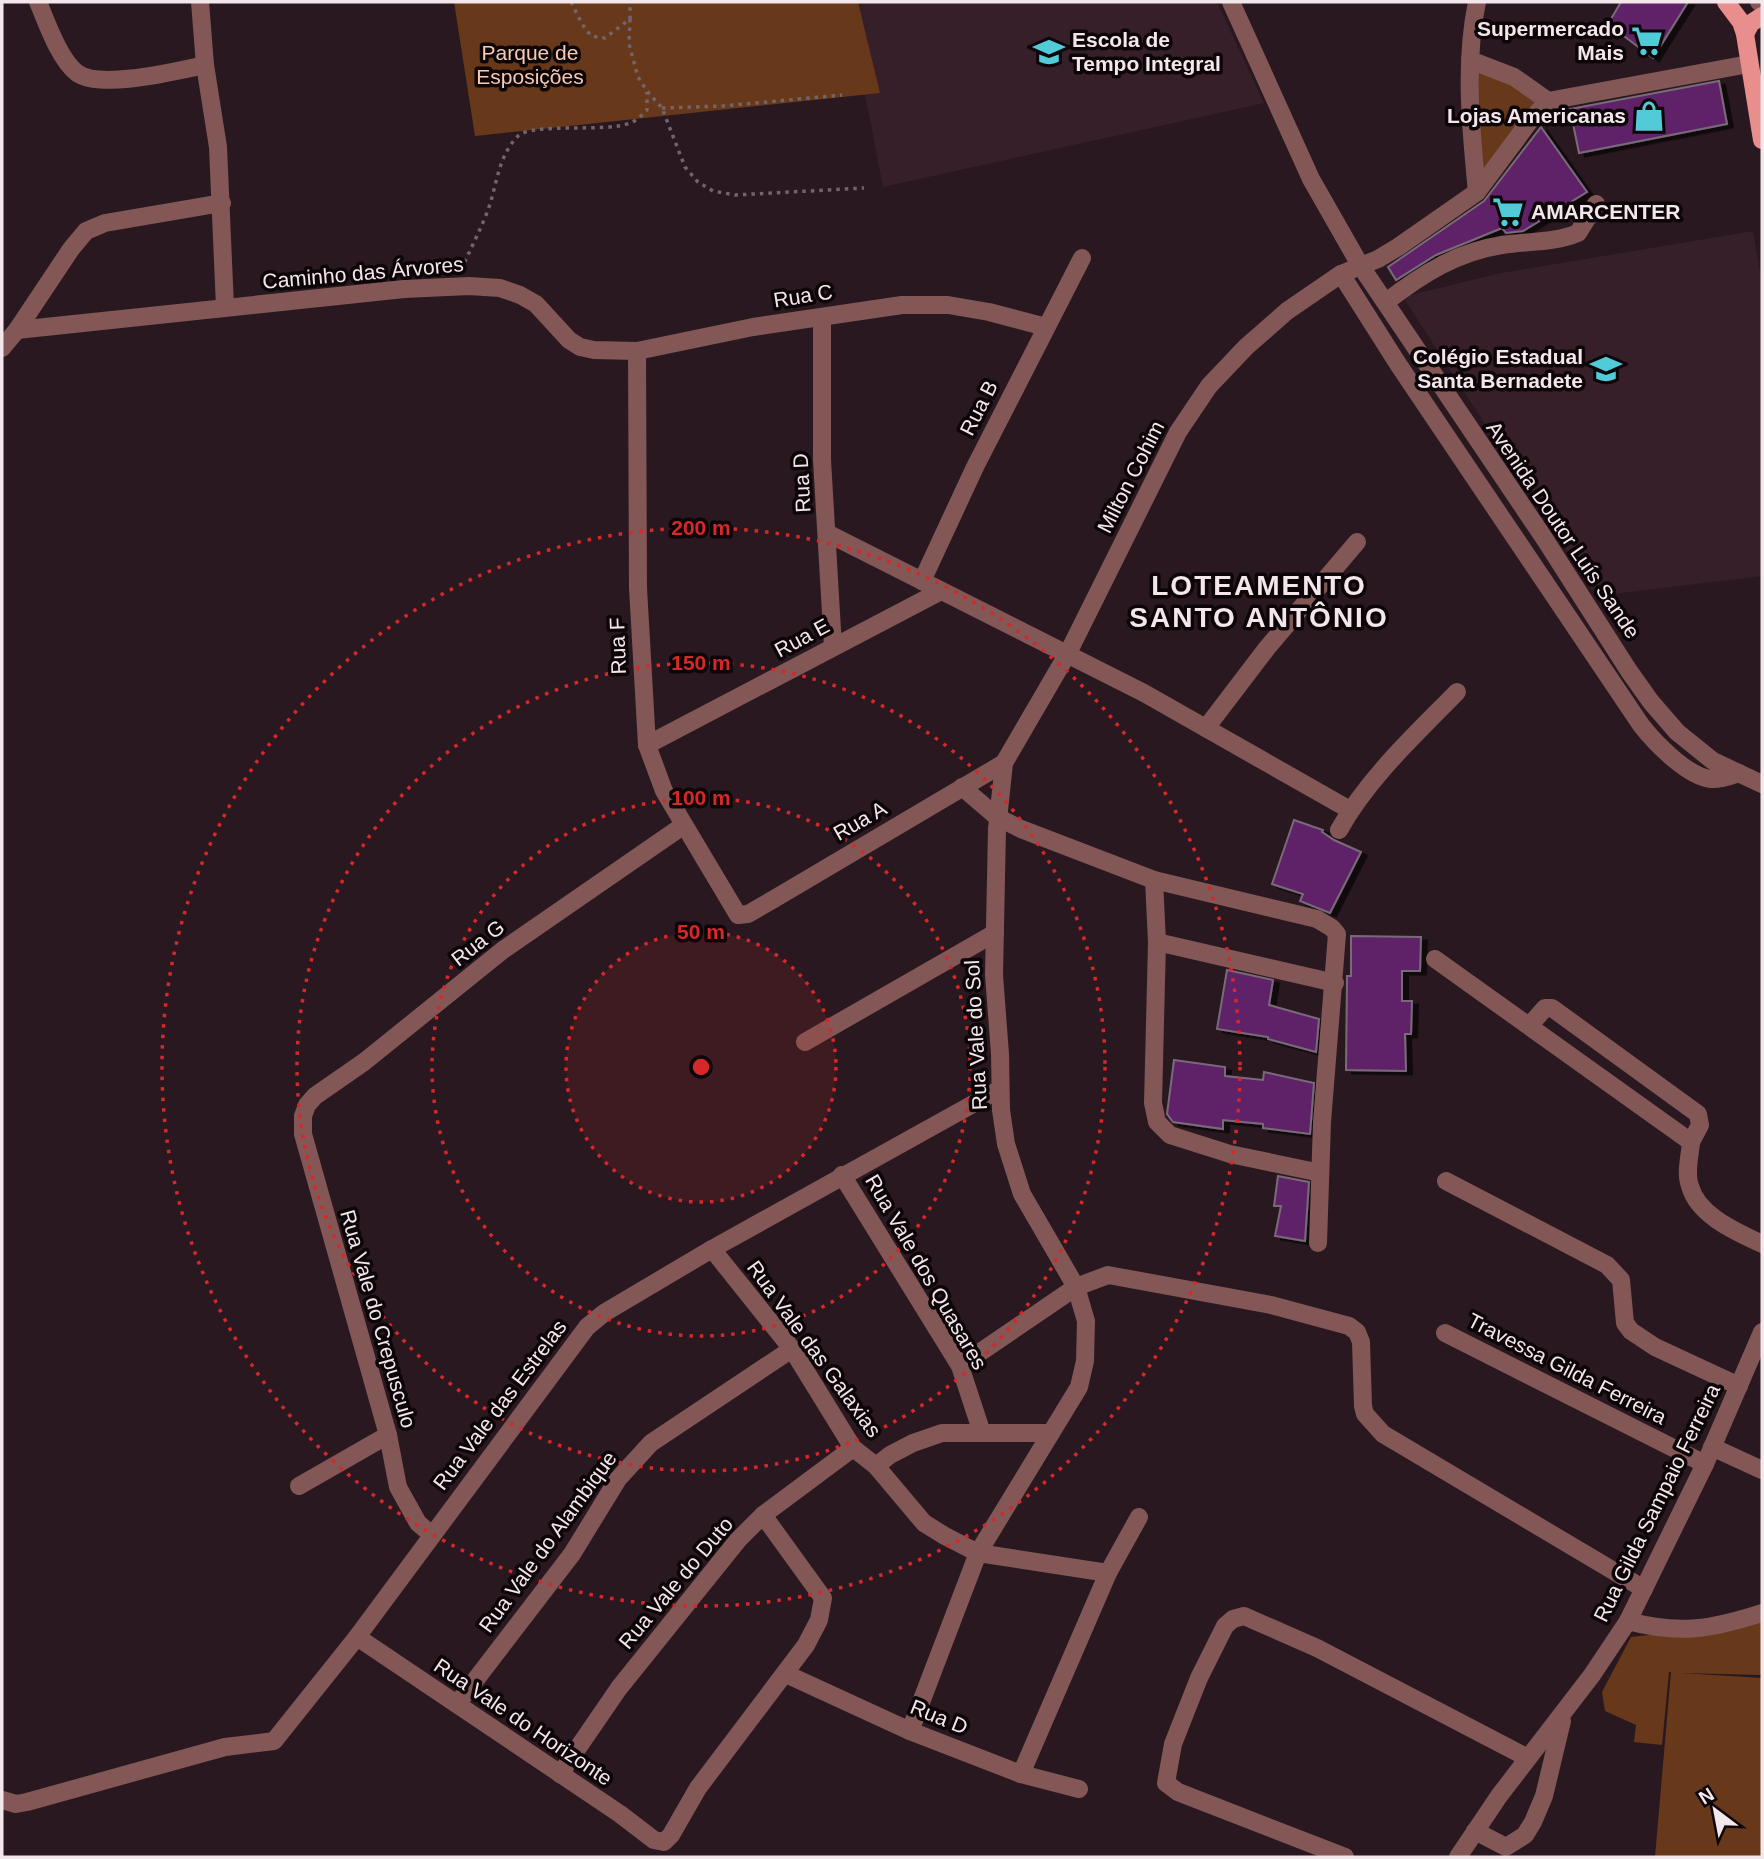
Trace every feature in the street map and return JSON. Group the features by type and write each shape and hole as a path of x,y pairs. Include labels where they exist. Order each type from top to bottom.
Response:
{"main road":[{"path":"1726,2 1741,22 1745,34 1762,131"},
{"path":"1745,34 1751,23 1762,16"}],"street":[{"path":"38,2 58,47 76,72 93,80 134,78 205,65"},
{"path":"200,2 205,65 218,147 225,307"},
{"name":"Avenida Doutor Luís Sande","path":"1231,2 1311,179 1360,265 1651,702 1678,732 1713,761 1762,785"},
{"path":"1477,2 1470,60 1472,139 1477,192"},
{"path":"1470,60 1514,77 1548,101 1749,64"},
{"name":"Milton Cohim","path":"1004,763 1068,653 1178,432 1209,386 1245,347 1287,311 1341,274 1378,259 1398,247 1477,192 1548,101"},
{"path":"2,348 18,330 71,249 86,231 105,223 222,203"},
{"path":"1386,302 1418,277 1470,251 1512,243 1546,241 1578,233 1596,204"},
{"name":"Rua B","path":"922,581 975,467 1082,258"},
{"path":"1341,274 1398,364 1641,725 1661,747 1698,775 1710,779 1739,773"},
{"name":"Caminho das Árvores","path":"18,330 404,289 452,287 500,288 520,295 536,304 569,340"},
{"name":"Rua C","path":"569,340 586,349 637,351 753,327 902,305 948,304 1045,327"},
{"name":"Rua D","path":"822,317 822,460 833,646"},
{"name":"Rua F","path":"637,351 638,588 647,746 664,791 738,915"},
{"path":"827,533 1068,653 1350,810"},
{"path":"1206,728 1267,648 1357,542"},
{"name":"Rua E","path":"647,746 941,591"},
{"path":"1339,831 1350,810 1389,763 1457,692"},
{"name":"Rua A","path":"738,915 748,914 1004,763"},
{"name":"Rua Vale do Sol","path":"978,1553 1079,1387 1085,1361 1086,1321 1076,1287 1022,1194 1006,1144 994,975 997,817 1004,763"},
{"path":"962,787 997,817 1032,834 1154,880 1317,919 1337,934 1322,1122 1318,1242"},
{"name":"Rua G","path":"307,1105 503,950 684,825"},
{"path":"1154,880 1157,942 1153,1103 1155,1117 1170,1135 1230,1154 1320,1171"},
{"path":"804,1042 995,933"},
{"path":"1157,942 1335,982"},
{"path":"1435,959 1691,1142"},
{"path":"1530,1025 1545,1008 1552,1008 1698,1114 1700,1125 1691,1142 1689,1186 1697,1202 1714,1217 1762,1244"},
{"name":"Rua Vale das Estrelas","path":"2,1800 16,1804 27,1802 225,1747 267,1743 277,1738 357,1637 587,1327 604,1313 712,1249 1000,1089"},
{"name":"Rua Vale do Crepusculo","path":"307,1105 303,1116 303,1133 388,1435 398,1487 418,1523 432,1535"},
{"name":"Rua Vale dos Quasares","path":"842,1175 960,1366 982,1433"},
{"path":"1446,1181 1607,1265 1621,1280 1625,1323 1631,1331 1655,1347 1739,1386"},
{"name":"Rua Vale das Galaxias","path":"712,1249 792,1349 853,1448 876,1466 924,1522 978,1553"},
{"path":"960,1366 1076,1287 1108,1275 1271,1305 1349,1326 1357,1332 1361,1342 1363,1406 1366,1415 1383,1434 1644,1589"},
{"name":"Rua Gilda Sampaio Ferreira","path":"1458,1857 1528,1758 1564,1714 1628,1621 1705,1464 1762,1332"},
{"name":"Travessa Gilda Ferreira","path":"1445,1333 1705,1464"},
{"name":"Rua Vale do Alambique","path":"457,1704 572,1554 618,1479 651,1443 792,1349"},
{"path":"876,1466 890,1455 942,1433 1051,1433"},
{"path":"299,1486 388,1435"},
{"path":"1712,1447 1762,1470"},
{"name":"Rua Vale do Duto","path":"560,1774 626,1678 705,1579 763,1515 853,1448"},
{"path":"763,1515 823,1598 819,1620 786,1674"},
{"path":"1021,1774 1108,1573 1139,1517"},
{"path":"911,1731 978,1553 1108,1573"},
{"path":"1628,1621 1650,1627 1690,1630 1762,1614"},
{"path":"1345,1857 1178,1792 1166,1783 1173,1744 1199,1678 1221,1632 1233,1619 1244,1616 1317,1648 1528,1758"},
{"name":"Rua Vale do Horizonte","path":"357,1637 654,1840 664,1842 741,1728 786,1674"},
{"name":"Rua D","path":"786,1674 911,1731 1021,1774 1079,1789"},
{"path":"1475,1831 1506,1847 1525,1835 1544,1796 1564,1714"}],"path":[{"path":"571,2 591,36 605,38 630,19"},
{"path":"576,12 579,2"},
{"path":"630,2 629,44 638,77 662,108 685,166 698,183 713,191 735,195 864,188"},
{"path":"452,287 489,207 499,170 509,147 521,133 629,124 647,110 647,91"},
{"path":"662,108 723,106 842,95"}],"shaded area":[{"name":"Escola de Tempo Integral","path":"847,2 1217,2 1264,103 883,187"},
{"name":"Colégio Estadual Santa Bernadete","path":"1753,231 1762,284 1762,576 1596,596 1403,297 1496,274"}],"green space":[{"name":"Parque de Esposições","path":"454,2 858,2 880,93 475,136"},
{"path":"1471,61 1548,101 1477,192"},
{"path":"1762,1622 1762,1675 1681,1673 1762,1678 1762,1857 1655,1857 1671,1672 1662,1745 1634,1742 1636,1725 1605,1711 1602,1692 1631,1637"}],"building":[{"name":"Supermercado Mais","path":"1621,2 1688,2 1653,58 1608,24"},
{"name":"Lojas Americanas","path":"1719,81 1727,124 1579,153 1570,109"},
{"name":"AMARCENTER","path":"1541,127 1587,192 1523,231 1506,233 1502,228 1436,255 1396,280 1388,267 1484,201"},
{"path":"1294,820 1323,830 1322,832 1334,840 1361,852 1330,913 1300,901 1303,894 1272,884"},
{"path":"1351,936 1421,937 1420,971 1402,971 1402,1001 1412,1001 1411,1034 1405,1034 1406,1071 1346,1070 1347,976 1351,976"},
{"path":"1227,970 1273,980 1269,1005 1319,1019 1316,1052 1268,1037 1217,1029"},
{"path":"1174,1060 1225,1067 1225,1076 1263,1080 1264,1072 1314,1083 1310,1134 1263,1128 1263,1124 1223,1120 1223,1129 1173,1122 1167,1114"},
{"path":"1278,1176 1309,1182 1305,1241 1275,1236 1281,1206 1274,1206"}],"place":[{"name":"Supermercado Mais","path":"1647,41"},
{"name":"Escola de Tempo Integral","path":"1049,52"},
{"name":"Lojas Americanas","path":"1649,116"},
{"name":"AMARCENTER","path":"1508,212"},
{"name":"Colégio Estadual Santa Bernadete","path":"1606,369"}],"district":[{"name":"LOTEAMENTO SANTO ANTÔNIO","path":"1259,601"}]}
